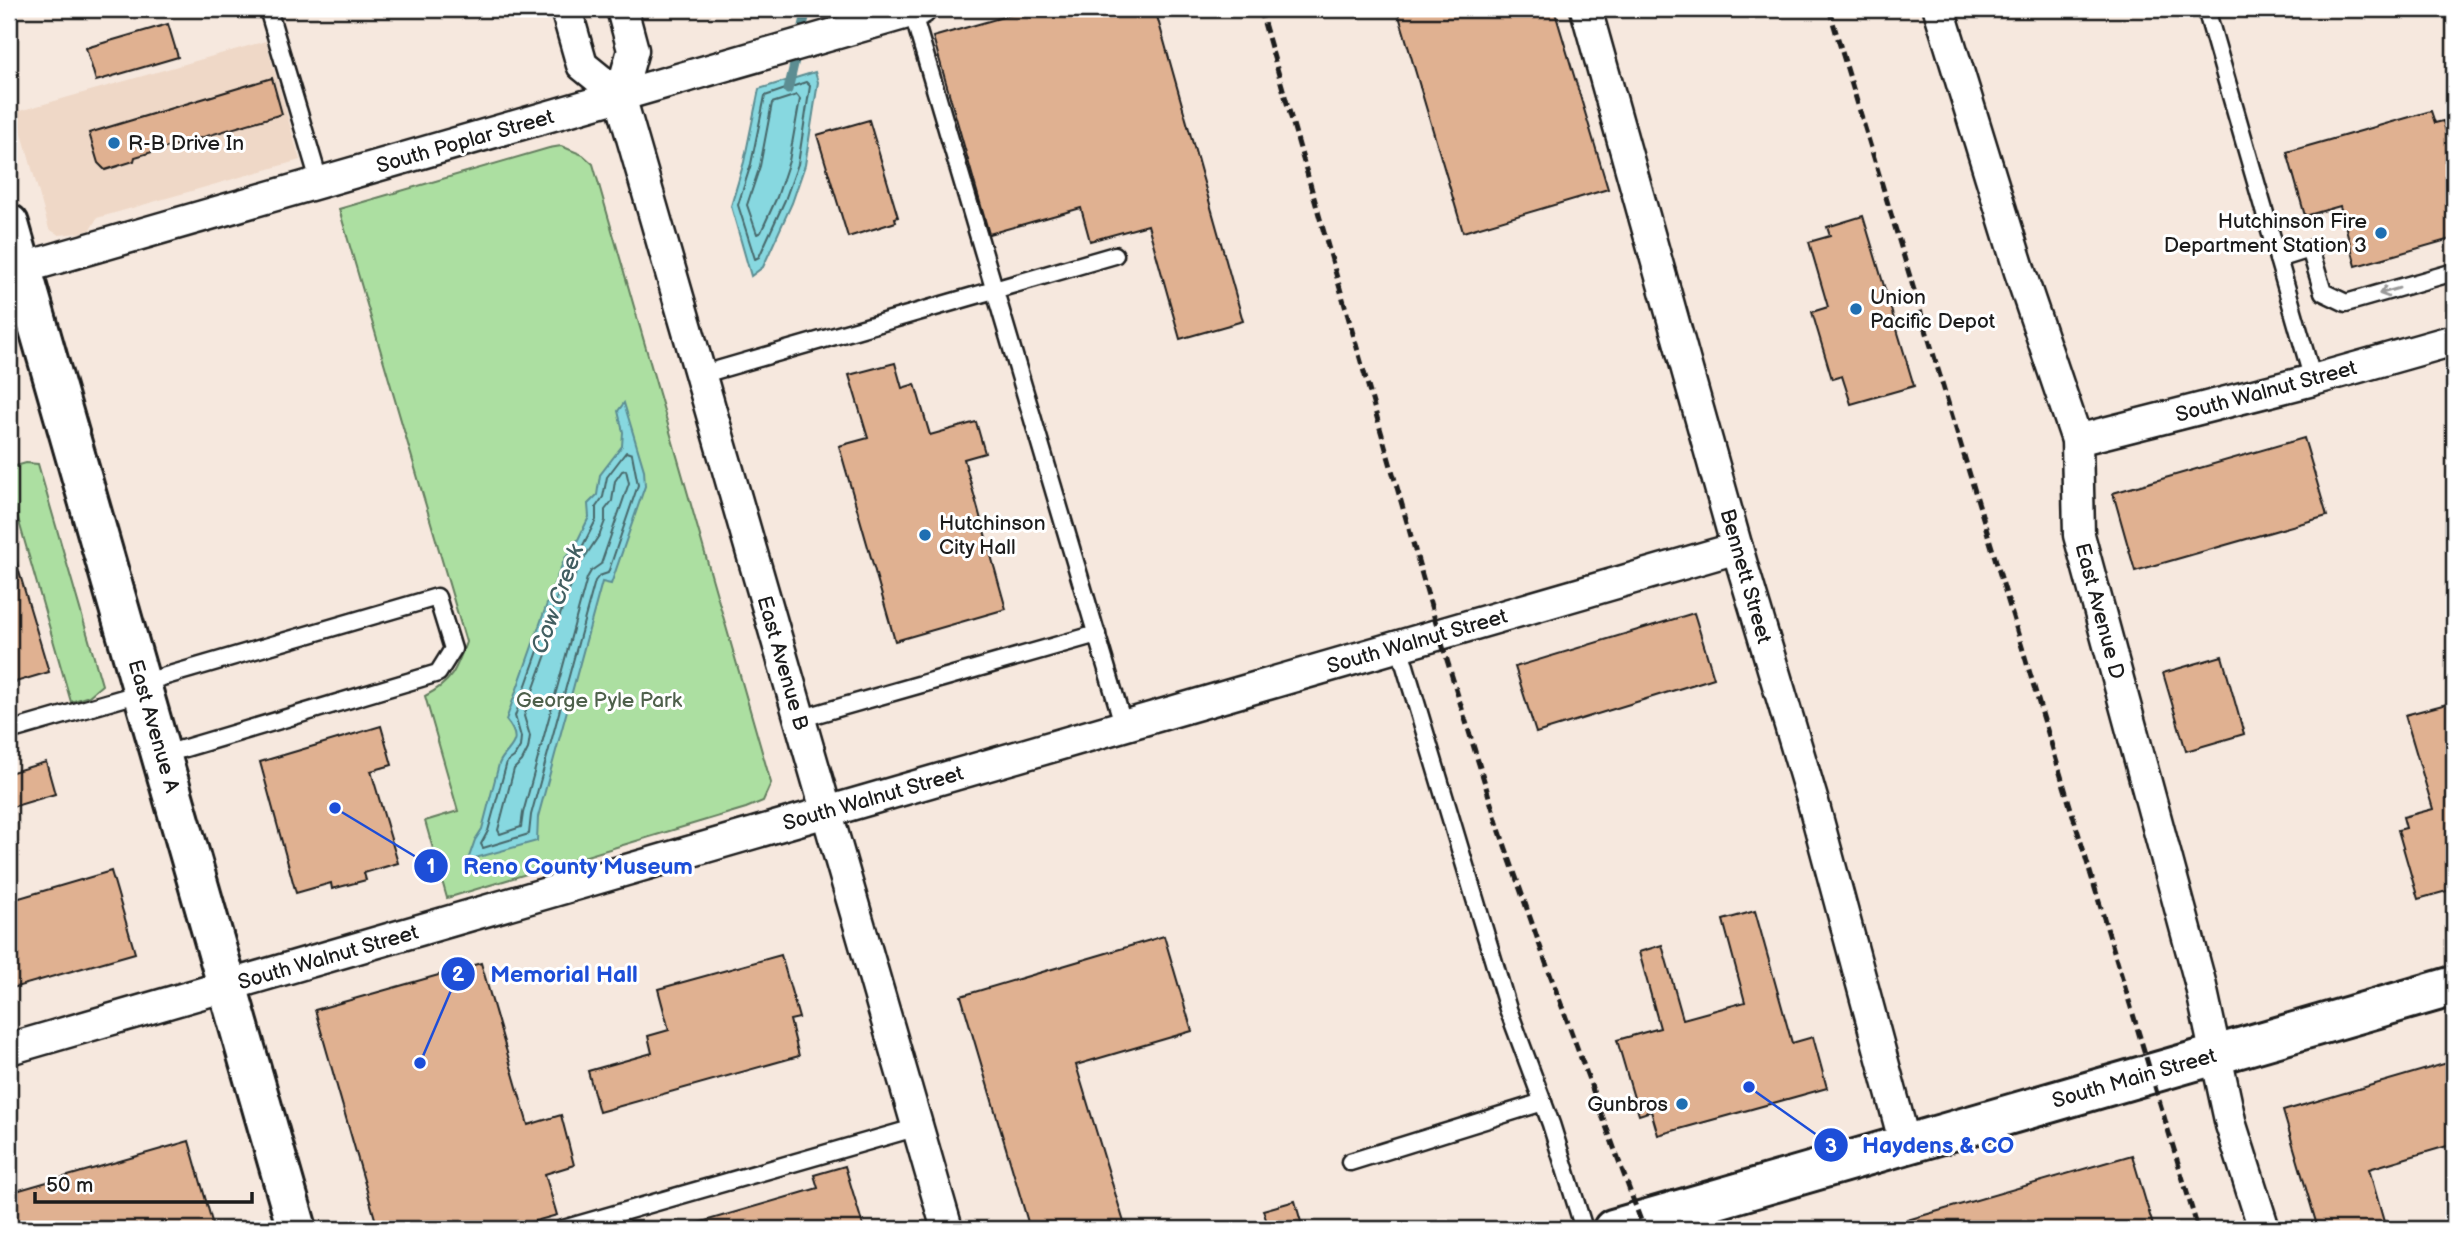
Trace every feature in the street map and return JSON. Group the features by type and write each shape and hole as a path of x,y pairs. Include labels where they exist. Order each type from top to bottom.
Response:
{"main road":[{"name":"East Avenue A","path":"9,224 15,270 143,687 297,1229"},
{"name":"South Main Street","path":"1613,1229 2454,986"}],"street":[{"path":"566,9 582,65 620,96 633,50 621,9"},
{"name":"Bennett Street","path":"1586,9 1737,548 1813,802 1905,1144"},
{"name":"East Avenue D","path":"1939,9 2020,272 2077,440 2079,535 2200,982 2231,1125 2264,1229"},
{"name":"South Poplar Street","path":"15,270 917,10"},
{"name":"East Avenue B","path":"620,96 947,1229"},
{"name":"South Walnut Street","path":"2077,440 2313,380 2454,340"},
{"name":"South Walnut Street","path":"9,1049 1737,548"}],"lane":[{"path":"268,9 320,184"},
{"path":"2206,9 2313,380"},
{"path":"917,10 994,290 1124,727"},
{"path":"2278,259 2310,250 2323,292 2346,303 2454,272"},
{"path":"700,375 1115,255"},
{"path":"9,731 437,597 453,649 438,673 162,755"},
{"path":"799,719 1097,634"},
{"path":"1398,646 1508,1009 1543,1102 1584,1229"},
{"path":"1350,1162 1543,1102"},
{"path":"563,1229 918,1127"}],"shaded area":[{"path":"266,41 300,160 97,218 90,230 59,235 49,229 16,112"}],"green space":[{"name":"George Pyle Park","path":"561,146 583,155 593,164 771,783 763,801 746,808 447,898 425,821 458,811 425,696 441,686 452,674 466,642 339,209"},
{"path":"26,463 38,464 102,685 89,696 71,702 13,501 9,468"}],"water":[{"path":"815,72 818,82 805,165 792,203 763,267 751,276 731,206 744,162 759,89"},
{"path":"624,403 644,470 645,486 611,584 602,582 538,817 537,841 468,860 482,829 499,764 513,745 514,735 506,720 554,584 565,558 573,550 589,517 588,504 597,495 600,475 622,446 623,432 618,411"}],"building":[{"path":"1031,9 1155,9 1243,321 1180,339 1148,225 1090,241 1081,208 989,234 933,37"},
{"path":"1397,9 1554,9 1608,189 1463,232"},
{"path":"168,24 178,57 96,81 86,48"},
{"path":"272,78 282,114 135,157 134,161 105,170 98,163 89,133"},
{"path":"2431,111 2435,123 2443,121 2454,160 2454,238 2356,266 2340,206 2305,216 2287,152"},
{"path":"869,120 898,217 895,218 896,222 848,237 817,135"},
{"name":"Union Pacific Depot","path":"1863,216 1914,386 1851,404 1842,376 1832,379 1812,312 1828,307 1809,242 1830,236 1827,227"},
{"name":"Hutchinson City Hall","path":"895,363 902,388 915,384 930,435 976,422 985,453 964,459 1006,609 895,641 839,446 868,438 849,375"},
{"path":"2304,438 2327,516 2135,571 2113,493"},
{"path":"15,558 49,672 9,684 9,559"},
{"path":"1694,613 1714,678 1536,733 1515,667"},
{"path":"2222,656 2244,734 2186,751 2163,673"},
{"path":"2454,702 2454,889 2418,899 2398,830 2406,828 2403,817 2433,809 2405,715"},
{"path":"381,726 392,765 371,771 398,863 364,873 366,880 332,889 331,883 296,893 260,762"},
{"path":"46,762 55,794 9,808 9,773"},
{"path":"111,871 135,953 9,989 9,901"},
{"path":"1755,911 1792,1043 1813,1037 1827,1088 1658,1135 1651,1111 1639,1115 1617,1040 1660,1028 1639,952 1662,945 1683,1019 1745,1002 1723,920"},
{"path":"1164,936 1192,1031 1076,1065 1126,1229 1030,1229 961,996"},
{"path":"781,955 799,1018 790,1020 799,1056 599,1112 588,1071 652,1053 648,1036 669,1030 658,989"},
{"path":"481,963 528,1125 561,1115 574,1165 545,1174 557,1215 507,1229 378,1229 315,1010"},
{"path":"2454,1061 2454,1144 2369,1169 2386,1229 2318,1229 2283,1111"},
{"path":"189,1141 214,1229 9,1229 9,1193"},
{"path":"2132,1155 2154,1229 1898,1229 1897,1223"},
{"path":"845,1166 864,1229 699,1229 698,1223 818,1188 814,1175"},
{"path":"1295,1201 1303,1229 1269,1229 1263,1210"}],"waterway":[{"name":"Cow Creek","path":"788,90 807,9"}],"railway":[{"path":"1260,9 1439,634 1498,826 1644,1229"},
{"path":"1829,9 2198,1229"}],"place":[{"name":"R-B Drive In","path":"114,143"},
{"name":"Hutchinson Fire Department Station 3","path":"2381,233"},
{"name":"Union Pacific Depot","path":"1856,309"},
{"name":"Hutchinson City Hall","path":"925,535"},
{"name":"Reno County Museum","path":"335,808"},
{"name":"Memorial Hall","path":"420,1063"},
{"name":"Haydens & CO","path":"1749,1087"},
{"name":"Gunbros","path":"1682,1104"}]}
